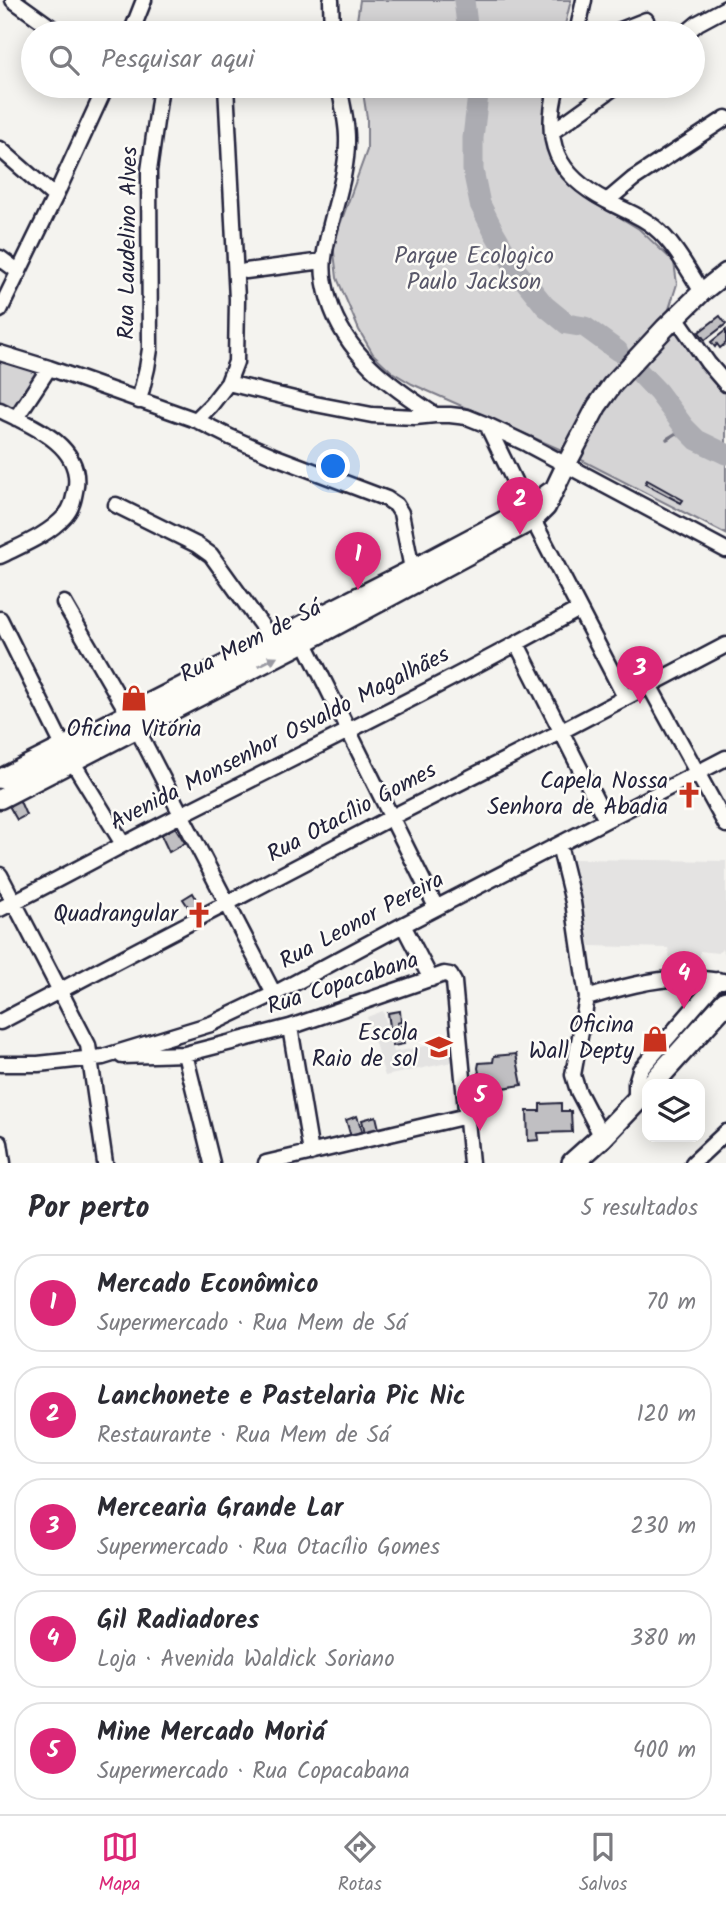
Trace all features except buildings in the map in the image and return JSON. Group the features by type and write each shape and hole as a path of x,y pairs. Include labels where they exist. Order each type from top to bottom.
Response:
{"main road":[{"path":"657,1079 726,1002"},
{"path":"573,1163 642,1096"}],"street":[{"path":"13,0 42,21"},
{"path":"136,21 144,0"},
{"path":"330,21 331,0"},
{"path":"580,21 584,0"},
{"path":"702,21 726,8"},
{"path":"0,310 100,98"},
{"name":"Rua Laudelino Alves","path":"139,401 150,349 149,171 159,98"},
{"path":"196,420 228,383 236,362 237,299 227,98"},
{"path":"341,98 347,138 346,160 323,261 325,287 332,310 347,339 365,362 387,383 435,415"},
{"path":"554,98 551,114 552,132 557,153 568,174 587,190 639,216 656,228 672,246 702,292"},
{"path":"552,132 600,98"},
{"path":"607,201 634,179 725,120"},
{"path":"0,149 55,197"},
{"path":"0,258 19,272"},
{"path":"246,271 323,261"},
{"name":"Rua Mem de Sá","path":"0,799 68,755 546,507 604,396 623,372 676,317 726,272"},
{"path":"676,317 726,384"},
{"path":"0,354 49,368 196,420 336,481 387,499 396,505 401,513 410,576"},
{"path":"16,418 49,368"},
{"path":"228,383 372,415 467,417 566,465 726,550"},
{"path":"0,410 40,431 58,444 68,455 76,479 71,507 65,516 37,537 0,556"},
{"path":"487,425 625,697"},
{"path":"116,505 206,551 272,640"},
{"path":"64,603 133,722 274,994"},
{"name":"Avenida Monsenhor Osvaldo Magalhães","path":"0,909 180,815 349,732 517,644 579,608"},
{"path":"0,619 68,755 123,844"},
{"path":"301,635 436,908"},
{"name":"Rua Mem de Sá","path":"133,722 272,640 301,635"},
{"path":"517,644 606,820"},
{"name":"Rua Otacílio Gomes","path":"0,1022 726,645"},
{"path":"649,685 726,825"},
{"name":"Rua Mem de Sá","path":"0,779 68,755"},
{"name":"Rua Leonor Pereira","path":"0,1064 97,1057 211,1024 274,994 726,758"},
{"path":"559,845 573,902 587,998 573,1075 578,1091 602,1137"},
{"path":"0,874 59,990 97,1057 105,1163"},
{"path":"403,925 431,979"},
{"name":"Rua Copacabana","path":"97,1057 185,1054 290,1027 444,974 450,975 454,982 471,1163"},
{"path":"587,998 650,982 683,978 722,981"},
{"path":"642,1096 636,1083 640,1070 722,981"},
{"path":"290,1027 311,1153"},
{"path":"185,1054 212,1163"},
{"path":"266,1163 467,1116"},
{"path":"693,1163 726,1132"},
{"path":"0,1143 3,1163"}],"shaded area":[{"path":"573,859 726,861 726,955 722,949 718,953 700,951 700,959 670,958 668,948 590,946"},
{"name":"Escola Raio de sol","path":"383,1011 394,1052 454,1041 457,1061 385,1076 367,1017"}],"green space":[{"path":"360,0 571,0 566,21 357,20"},
{"name":"Parque Ecologico Paulo Jackson","path":"364,98 551,98 554,161 565,179 590,201 639,229 674,262 677,284 669,309 671,316 687,348 700,365 726,389 726,534 566,452 412,384 392,372 373,354 359,330 337,278 333,244 367,150"},
{"path":"0,359 42,371 22,401 11,409 0,405"}],"waterway":[{"path":"464,0 467,21"},
{"path":"478,98 473,170 480,204 494,232 516,270 545,306 567,324 585,327 618,351"},
{"path":"640,373 697,440 726,454"},
{"path":"667,439 685,428"}],"place":[{"name":"Lanchonete e Pastelaria Pic Nic","path":"520,535"},
{"name":"Mercado Econômico","path":"358,590"},
{"name":"Oficina Vitória","path":"134,698"},
{"name":"Mercearia Grande Lar","path":"640,704"},
{"name":"Capela Nossa Senhora de Abadia","path":"689,795"},
{"name":"Quadrangular","path":"199,915"},
{"name":"Gil Radiadores","path":"684,1009"},
{"name":"Oficina Wall Depty","path":"655,1039"},
{"name":"Escola Raio de sol","path":"439,1047"},
{"name":"Mine Mercado Moriá","path":"480,1131"}]}
